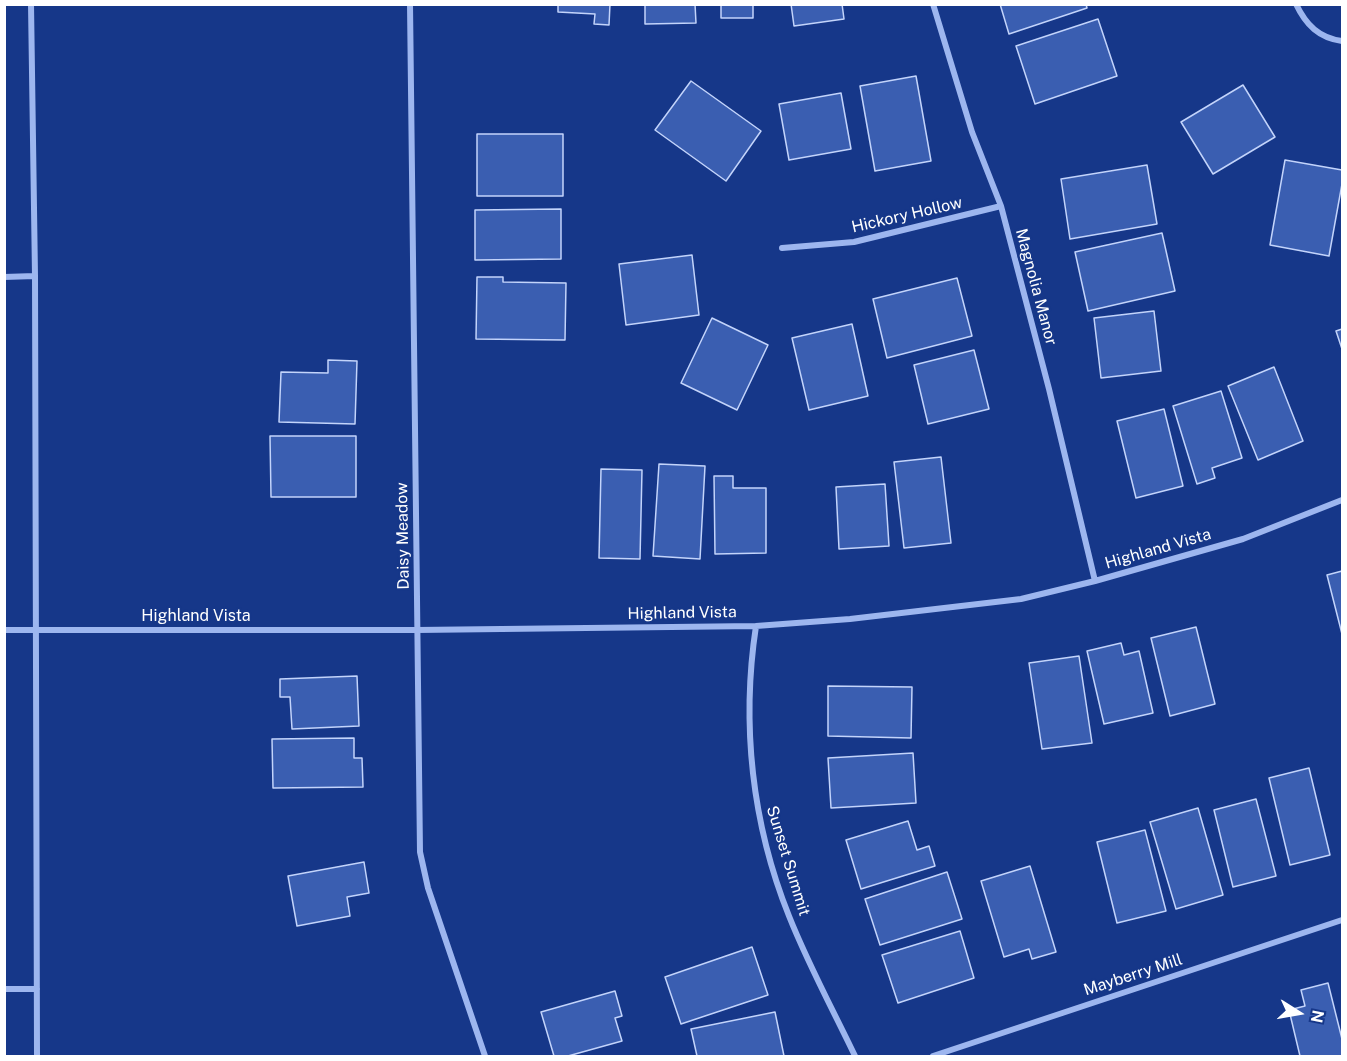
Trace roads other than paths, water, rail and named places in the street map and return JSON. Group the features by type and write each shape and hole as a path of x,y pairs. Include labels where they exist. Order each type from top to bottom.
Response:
{"street":[{"path":"31,4 35,276 38,1056"},
{"name":"Daisy Meadow","path":"410,4 420,852 428,888 485,1056"},
{"name":"Magnolia Manor","path":"933,4 972,132 1001,206 1049,389 1095,581"},
{"path":"1296,4 1303,19 1313,29 1324,37 1342,41"},
{"name":"Hickory Hollow","path":"782,248 854,242 1001,206"},
{"path":"4,277 35,276"},
{"name":"Highland Vista","path":"4,630 417,630 756,626 850,619 1021,599 1095,581 1243,539 1342,500"},
{"name":"Sunset Summit","path":"756,626 749,668 748,735 755,798 769,856 789,916 855,1056"},
{"name":"Mayberry Mill","path":"933,1056 1342,920"},
{"path":"4,989 37,989"}]}
